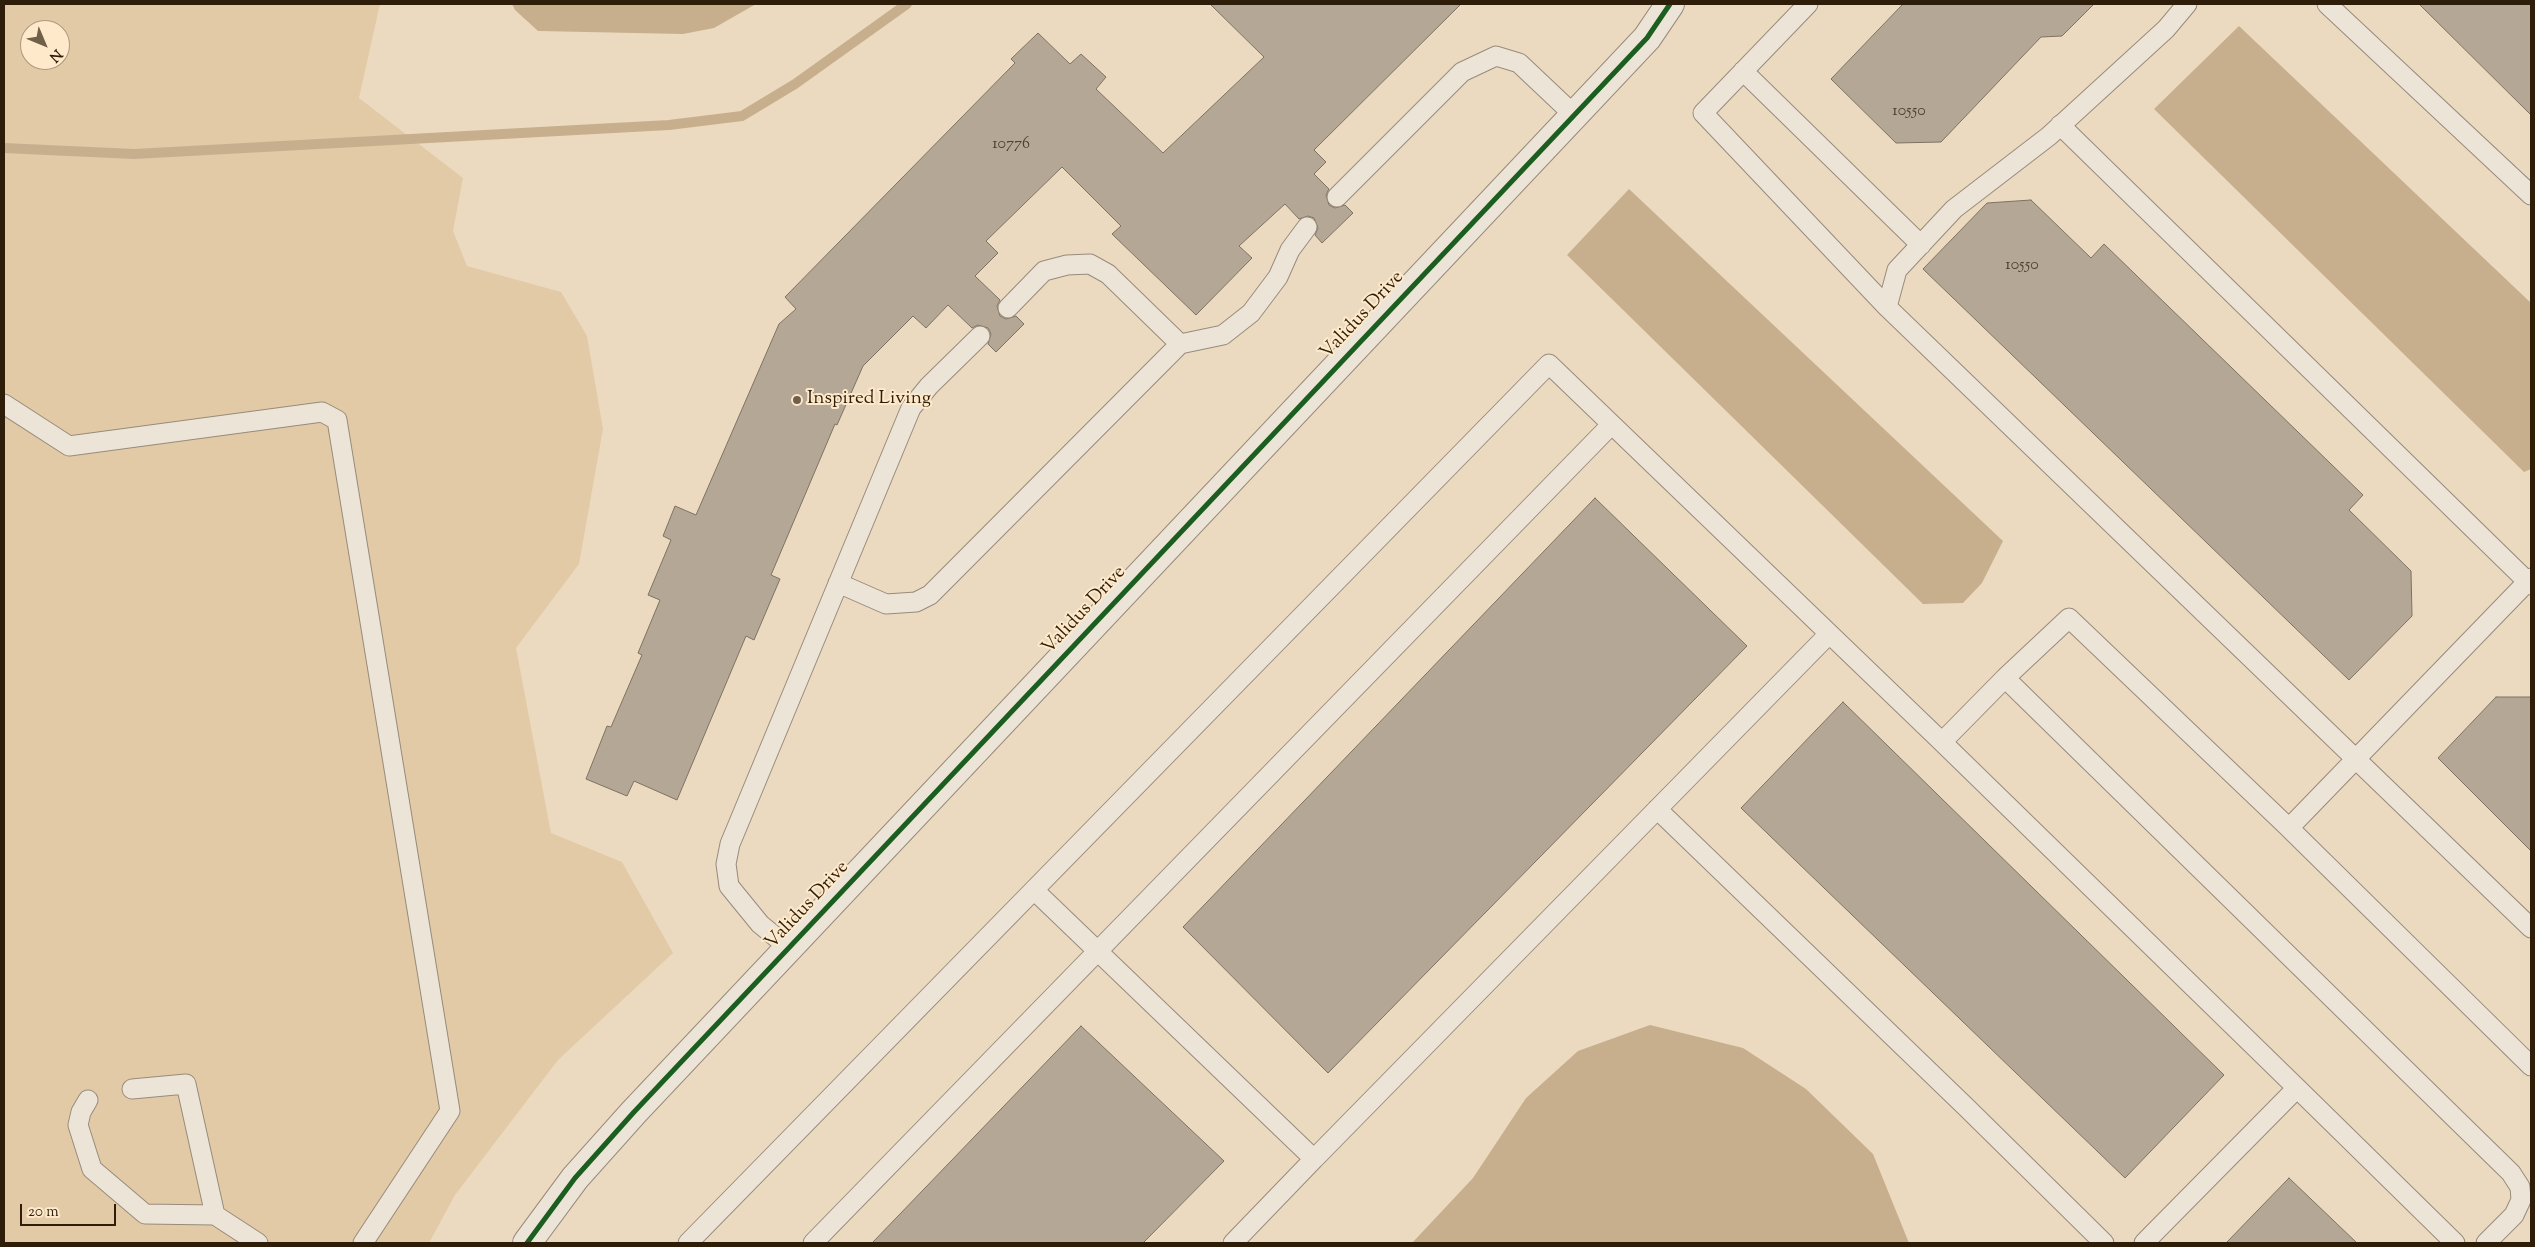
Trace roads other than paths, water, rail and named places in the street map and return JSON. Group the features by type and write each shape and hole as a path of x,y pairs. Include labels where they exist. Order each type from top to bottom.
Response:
{"street":[{"name":"Validus Drive","path":"527,1243 575,1178 789,948 1646,38 1670,4"}],"lane":[{"path":"1808,4 1702,113 1887,307 2531,928"},
{"path":"1887,307 1897,270 1954,208 2060,125 2166,29 2187,4"},
{"path":"2327,4 2531,195"},
{"path":"1337,197 1462,72 1496,56 1519,63 1574,114"},
{"path":"1743,71 1921,245"},
{"path":"2060,125 2530,581 2289,828"},
{"path":"838,583 886,604 916,602 930,595 1180,344 1223,336 1251,313 1278,277 1290,250 1307,227"},
{"path":"1008,308 1044,272 1067,265 1090,264 1108,274 1180,344"},
{"path":"789,948 760,924 738,900 729,886 726,864 730,844 911,408 929,386 980,336"},
{"path":"688,1243 1549,364 1942,742 2455,1243"},
{"path":"4,404 69,446 322,412 337,420 450,1111 363,1243"},
{"path":"813,1243 1611,424"},
{"path":"1942,742 2005,678 2069,618 2289,828 2531,1066"},
{"path":"1233,1243 1829,634"},
{"path":"2005,678 2511,1173 2520,1187 2521,1200 2514,1215 2486,1243"},
{"path":"1657,809 2104,1243"},
{"path":"1034,890 1314,1159"},
{"path":"132,1089 186,1084 215,1215"},
{"path":"2144,1243 2297,1088"},
{"path":"88,1100 81,1112 78,1125 92,1169 145,1214 215,1215 258,1243"}],"waterway":[{"path":"4,148 134,154 669,125 742,116 795,84 907,4"}],"place":[{"name":"Inspired Living","path":"797,400"}]}
